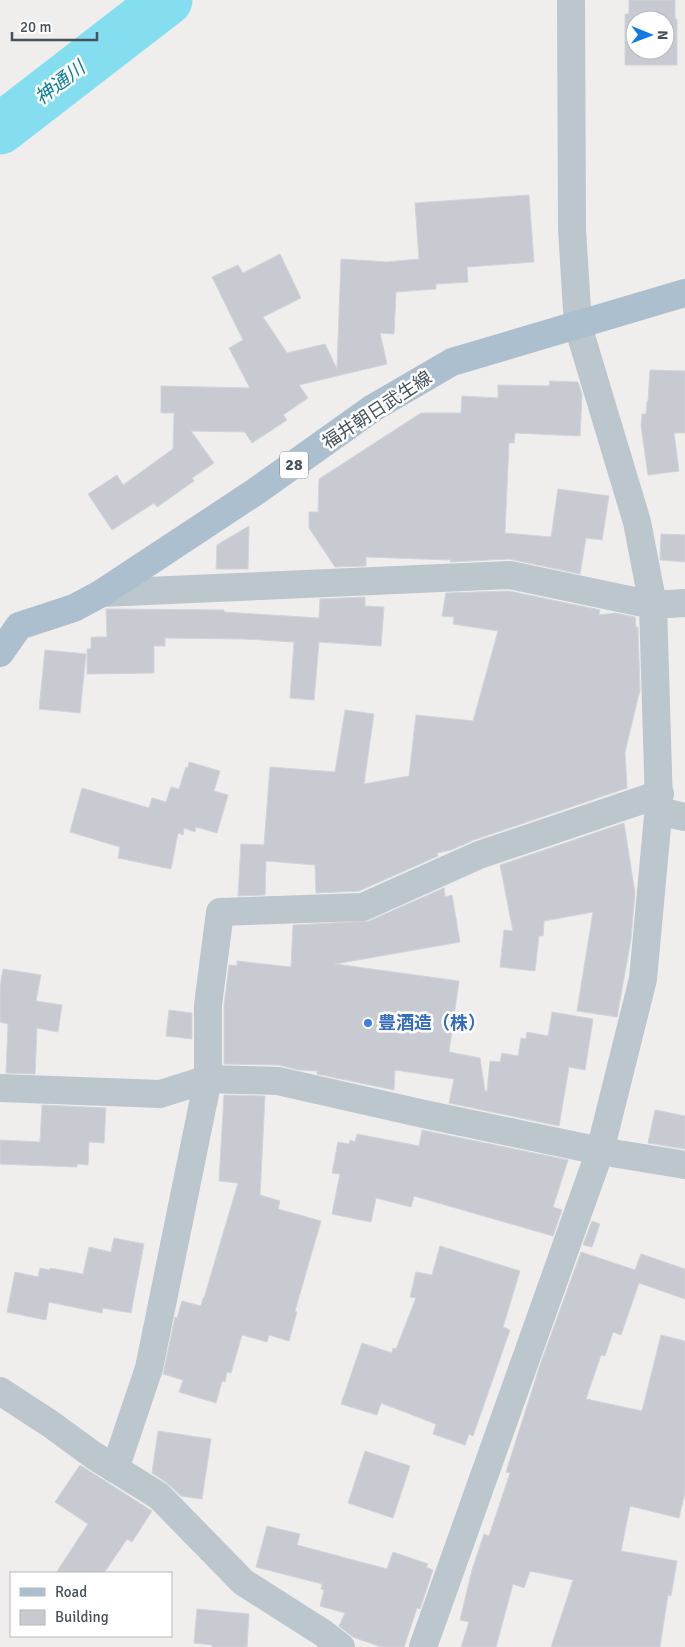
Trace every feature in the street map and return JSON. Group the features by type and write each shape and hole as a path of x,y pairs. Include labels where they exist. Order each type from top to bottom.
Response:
{"main road":[{"name":"福井朝日武生線","path":"0,653 10,629 74,608 102,593 255,492 373,408 452,362 685,293"}],"street":[{"path":"423,1647 600,1151 643,979 659,803 653,605 637,522 578,326 572,229 570,0"},
{"path":"102,593 510,575 653,605 685,603"},
{"path":"115,1469 148,1368 208,1079 208,1005 220,912 363,907 479,856 659,803 685,816"},
{"path":"0,1088 160,1094 208,1079 278,1081 600,1151 685,1165"},
{"path":"0,1391 115,1469 159,1496 243,1582 323,1633 341,1647"}],"building":[{"path":"629,0 675,0 675,10 629,10"},
{"path":"675,19 677,19 677,65 625,65 625,60 675,60"},
{"path":"529,195 534,262 467,267 468,282 436,284 436,289 396,292 394,334 380,333 387,364 299,385 308,398 283,415 287,420 252,443 245,432 191,431 214,463 192,478 194,481 157,507 154,503 112,530 88,494 117,475 123,485 173,449 174,413 161,413 161,386 250,388 229,348 243,340 212,277 238,265 243,273 280,254 301,298 263,317 287,353 325,344 337,369 341,259 387,262 419,259 415,203"},
{"path":"650,370 685,371 685,433 674,433 679,471 648,475 641,426 642,414 646,414"},
{"path":"550,381 578,382 582,394 580,436 515,433 514,443 509,443 505,533 551,537 558,489 609,496 602,540 586,538 580,574 509,559 450,562 451,560 366,557 366,566 335,567 309,528 309,512 318,512 319,479 421,413 461,413 462,396 498,398 498,385 549,386"},
{"path":"249,526 248,569 216,569 217,545"},
{"path":"661,534 685,535 685,562 660,560"},
{"path":"509,591 600,610 599,615 615,613 635,617 636,627 638,627 640,690 625,752 627,788 474,840 451,850 437,853 438,856 359,891 316,893 315,865 266,861 265,895 238,896 241,844 264,845 270,767 335,772 345,710 374,714 364,784 409,776 416,715 473,721 498,631 453,624 454,617 442,616 446,593"},
{"path":"365,597 365,606 384,607 381,646 319,642 314,700 290,698 294,642 165,638 165,646 154,646 154,673 87,674 87,649 91,649 91,637 107,637 106,609 224,610 224,612 319,618 320,599"},
{"path":"45,650 86,654 80,713 39,709"},
{"path":"189,762 220,771 214,791 228,795 217,833 196,827 195,832 184,828 183,835 178,833 171,869 118,858 120,847 70,832 82,788 149,808 152,798 166,802 171,787 179,789"},
{"path":"624,823 635,893 631,939 617,1017 577,1011 593,912 544,921 543,936 539,936 535,971 500,967 504,930 513,931 500,865"},
{"path":"444,888 445,897 452,895 460,942 335,964 459,981 449,1052 480,1058 485,1091 487,1091 490,1061 500,1062 502,1053 518,1056 521,1038 526,1039 527,1032 548,1036 552,1012 593,1019 585,1070 569,1067 559,1126 449,1103 454,1079 395,1070 394,1090 317,1074 317,1071 299,1070 279,1065 224,1064 224,1006 229,965 237,966 237,961 291,967 293,925 369,921"},
{"path":"3,969 41,975 36,1001 62,1005 58,1032 37,1028 35,1074 6,1073 8,1024 0,1022 0,987"},
{"path":"169,1010 192,1013 192,1039 166,1036"},
{"path":"224,1095 265,1096 260,1195 280,1201 278,1209 321,1221 295,1311 297,1312 289,1341 269,1335 267,1342 242,1335 231,1373 227,1372 225,1382 222,1381 216,1403 179,1392 183,1380 163,1374 175,1317 177,1318 182,1301 201,1306 238,1183 219,1181"},
{"path":"42,1105 106,1108 104,1143 89,1142 88,1165 77,1164 77,1167 0,1164 0,1140 40,1142"},
{"path":"655,1110 685,1116 685,1149 648,1143"},
{"path":"422,1130 568,1160 553,1207 562,1210 553,1236 414,1196 411,1207 376,1198 371,1222 332,1214 340,1174 332,1173 338,1142 349,1144 350,1140 355,1142 357,1134 419,1146"},
{"path":"592,1221 600,1224 592,1247 583,1245"},
{"path":"114,1238 144,1244 131,1313 103,1308 102,1313 49,1302 46,1320 7,1312 15,1272 38,1277 40,1268 50,1270 50,1268 83,1274 89,1247 111,1252"},
{"path":"440,1246 520,1271 503,1327 510,1330 473,1436 469,1434 465,1445 433,1434 436,1424 381,1403 377,1415 341,1404 362,1343 392,1353 393,1348 396,1349 416,1298 410,1297 416,1272 432,1275"},
{"path":"581,1252 635,1270 641,1254 685,1269 685,1299 639,1283 621,1335 613,1332 605,1356 601,1355 586,1399 642,1411 661,1335 685,1341 685,1492 679,1518 630,1506 621,1551 677,1561 671,1596 668,1595 660,1647 551,1647 573,1580 530,1571 524,1588 513,1584 496,1647 461,1647 469,1622 460,1620 472,1570 484,1534 489,1536 510,1473 506,1472 540,1365"},
{"path":"158,1431 211,1439 202,1499 181,1496 152,1473"},
{"path":"365,1451 410,1466 393,1518 348,1503"},
{"path":"80,1465 152,1511 132,1542 127,1539 105,1572 57,1572 88,1524 55,1502"},
{"path":"267,1526 300,1534 297,1545 387,1569 393,1552 428,1564 426,1567 433,1570 420,1609 417,1608 404,1647 381,1647 353,1637 339,1626 345,1613 320,1606 324,1590 321,1589 322,1584 256,1567"},
{"path":"197,1609 249,1614 247,1647 212,1647 212,1645 194,1643"}],"waterway":[{"name":"神通川","path":"0,129 167,0"}],"place":[{"name":"豊酒造（株）","path":"368,1023"}]}
